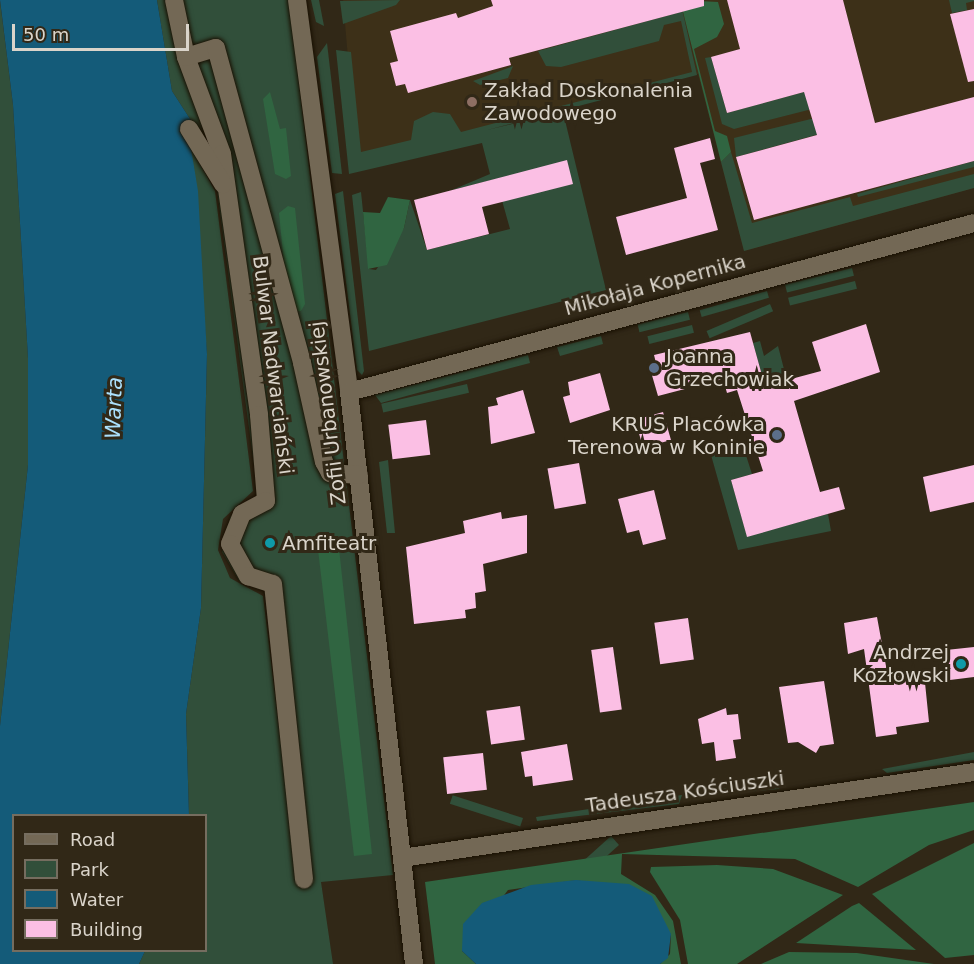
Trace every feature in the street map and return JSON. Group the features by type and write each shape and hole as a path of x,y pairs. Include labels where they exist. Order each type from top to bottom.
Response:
{"street":[{"name":"Bulwar Nadwarciański","path":"174,0 186,57 222,154 266,501 242,514 230,544 248,576 273,584 304,879"},
{"name":"Zofii Urbanowskiej","path":"297,0 349,392 414,964"},
{"path":"186,57 216,48 303,363 324,462 330,473 358,476"},
{"path":"189,129 227,190"},
{"name":"Mikołaja Kopernika","path":"349,392 974,223"},
{"name":"Tadeusza Kościuszki","path":"402,858 974,772"}],"shaded area":[{"path":"343,0 974,0 974,188 744,251 698,74 357,163"}],"green space":[{"path":"157,0 289,0 393,875 321,882 333,964 139,964 145,952 207,952 207,814 189,814 186,714 201,608 207,354 191,148 178,131 203,139 172,91","holes":["194,153 217,190 258,495 230,517 222,552 240,582 267,592 298,884 263,596 230,578 218,550 223,519 253,491 215,191"]},
{"path":"311,0 319,0 324,26 316,22"},
{"path":"400,0 396,5 343,24 340,1"},
{"path":"680,0 697,75 487,130 563,112 606,290 369,351 352,195 361,192 369,269 376,270 404,228 410,200 427,250 510,229 496,179 452,190 490,174 482,143 349,174 336,50 351,52 361,152 411,140 414,121 433,112 450,114 461,132 692,72 681,21 664,25 659,41 561,67 546,66 538,51 677,13"},
{"path":"680,0 718,2 724,24 717,37 694,49 715,131 727,136 731,152 721,162"},
{"path":"949,0 974,1 966,3 967,10 952,13"},
{"path":"0,1 13,105 28,358 28,465 0,726"},
{"path":"327,43 342,174 332,173 317,57"},
{"path":"711,57 727,113 811,90 816,108 734,129 722,124 705,58"},
{"path":"513,66 508,78 480,85 473,81"},
{"path":"270,92 280,129 286,128 291,176 286,179 275,174 263,99"},
{"path":"819,117 823,133 736,157 734,138"},
{"path":"731,152 752,223 850,197 853,206 974,174 974,188 744,251 721,162"},
{"path":"974,161 974,167 858,197 857,194"},
{"path":"343,191 364,371 362,375 357,370 335,194"},
{"path":"388,197 410,200 404,228 387,265 368,269 363,212 380,213"},
{"path":"288,206 295,208 305,304 301,311 296,311 284,264 279,213"},
{"path":"852,268 854,276 787,292 785,285"},
{"path":"855,281 857,289 790,305 788,298"},
{"path":"767,291 769,298 702,317 700,310"},
{"path":"770,304 773,311 710,338 706,331"},
{"path":"688,312 690,320 639,332 638,325"},
{"path":"692,325 694,333 649,344 647,336"},
{"path":"601,336 603,344 560,356 557,347"},
{"path":"760,341 764,356 778,346 785,373 763,379 753,343"},
{"path":"528,355 530,363 381,403 375,395"},
{"path":"467,384 469,393 383,413 381,404"},
{"path":"743,446 752,474 731,480 747,536 828,514 831,531 738,550 711,455"},
{"path":"388,460 395,533 387,533 379,462"},
{"path":"338,539 372,854 354,856 317,541"},
{"path":"974,752 974,760 887,773 882,769"},
{"path":"783,780 779,789 711,795 711,790"},
{"path":"453,795 523,818 520,827 450,804"},
{"path":"682,795 679,804 537,821 536,817"},
{"path":"974,802 974,830 929,845 858,887 795,859 622,854 621,874 655,895 673,921 681,964 660,964 670,954 671,934 596,884 576,880 508,890 462,951 476,964 435,964 425,882"},
{"path":"611,836 619,845 499,953 491,944"},
{"path":"974,843 974,955 945,958 872,894"},
{"path":"717,865 773,869 843,895 737,964 688,964 680,920 650,872 651,867"},
{"path":"859,903 916,950 796,943 852,906"},
{"path":"789,952 857,953 934,964 761,964"}],"water":[{"name":"Warta","path":"0,0 157,0 172,91 203,139 179,131 191,148 198,191 207,354 201,608 186,714 189,814 12,814 12,952 145,952 139,964 0,964 0,726 28,465 28,358 13,105"},
{"path":"576,880 629,884 652,896 671,934 668,958 660,964 476,964 462,951 463,924 482,903 531,885"}],"building":[{"path":"491,0 704,0 704,6 509,58 511,65 408,93 405,84 396,86 390,63 398,61 390,31 456,13 458,18 493,6"},
{"path":"727,0 843,0 875,123 974,97 974,161 754,220 736,157 817,135 804,92 727,113 711,57 740,49"},
{"path":"974,9 974,81 968,82 950,14"},
{"path":"710,138 715,159 700,163 718,230 626,255 616,217 687,198 674,148"},
{"path":"567,160 573,184 482,207 489,234 427,250 414,200"},
{"path":"866,324 880,372 794,401 820,492 839,487 845,509 747,537 731,480 763,471 737,390 727,393 723,379 658,396 649,365 656,363 654,355 750,332 765,386 821,371 812,342"},
{"path":"600,373 610,410 570,423 563,397 570,395 568,382"},
{"path":"523,390 535,433 491,444 488,407 498,405 496,398"},
{"path":"663,412 671,440 643,448 635,420"},
{"path":"426,420 430,455 393,459 388,425"},
{"path":"579,463 586,503 555,509 547,469"},
{"path":"974,465 974,502 930,512 923,477"},
{"path":"654,490 666,539 643,545 639,530 627,533 618,499"},
{"path":"501,512 502,519 527,515 527,553 483,564 486,591 475,593 476,608 465,610 466,618 414,624 406,547 465,533 463,521"},
{"path":"877,617 888,677 924,673 929,722 896,727 897,734 876,737 864,649 848,654 844,623"},
{"path":"688,618 694,660 660,664 654,623"},
{"path":"613,647 622,709 600,712 591,650"},
{"name":"Andrzej Kozłowski","path":"974,647 974,677 950,680 946,650"},
{"path":"824,681 834,744 820,746 816,753 798,742 788,743 779,687"},
{"path":"520,706 525,740 491,744 486,711"},
{"path":"726,708 727,715 738,714 741,739 733,740 736,758 716,761 714,742 702,744 698,719"},
{"path":"567,744 573,780 533,786 532,776 525,777 521,752"},
{"path":"483,753 487,790 447,794 443,757"}],"place":[{"name":"Zakład Doskonalenia Zawodowego","path":"472,102"},
{"name":"Joanna Grzechowiak","path":"654,368"},
{"name":"KRUS Placówka Terenowa w Koninie","path":"777,435"},
{"name":"Amfiteatr","path":"270,543"},
{"name":"Andrzej Kozłowski","path":"961,664"}]}
